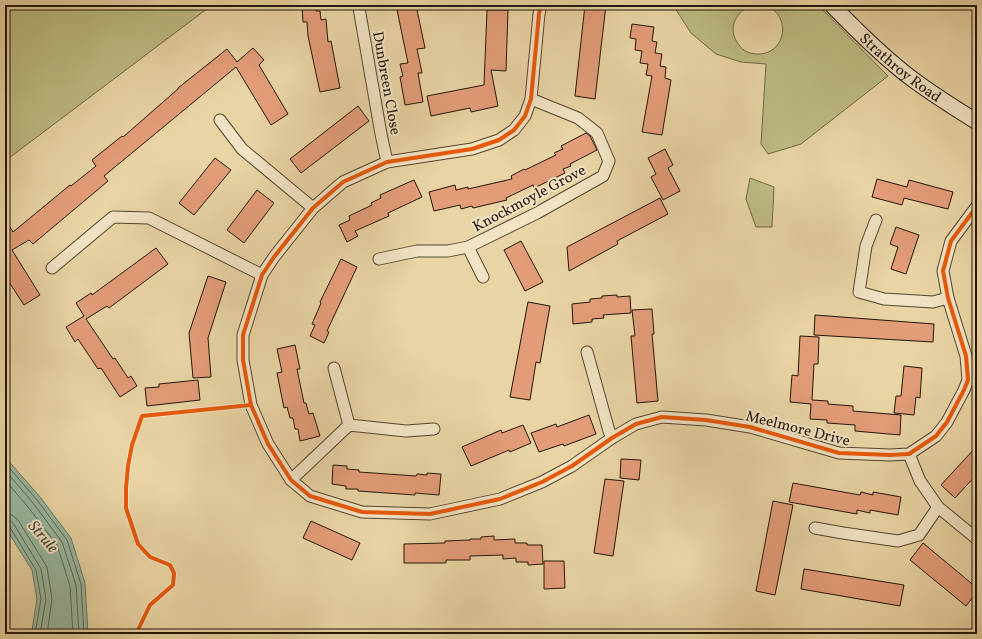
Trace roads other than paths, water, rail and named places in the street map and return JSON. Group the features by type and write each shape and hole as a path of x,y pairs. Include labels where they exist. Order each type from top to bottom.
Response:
{"street":[{"name":"Meelmore Drive","path":"541,5 531,98 525,116 514,130 499,140 472,149 387,162 343,182 313,208 274,257 262,275 243,335 243,360 251,405 268,444 291,480 310,496 362,512 430,514 500,499 542,482 572,466 612,438 636,424 662,417 706,420 750,427 839,453 890,455 909,454"},
{"name":"Strathroy Road","path":"832,5 881,53 911,78 937,97 977,122"},
{"name":"Dunbreen Close","path":"359,8 387,162"},
{"name":"Knockmoyle Grove","path":"379,259 418,251 448,251 468,247 537,213 603,176 609,161 597,133 578,118 531,98"},
{"path":"220,120 242,149 313,208"},
{"path":"977,206 951,241 942,271 948,298 973,380 964,390 944,427 936,436 909,454 920,481 938,507 977,539"},
{"path":"52,268 113,217 135,217 149,218 262,275"},
{"path":"876,220 866,246 859,292 884,299 933,302 948,298"},
{"name":"Knockmoyle Grove","path":"468,247 483,277"},
{"path":"586,352 612,438"},
{"path":"334,368 349,426"},
{"path":"291,480 349,426 406,431 434,429"},
{"path":"815,528 898,541 919,535 938,507"}],"water":[{"name":"Strule","path":"5,457 40,497 71,538 85,583 88,634 30,634 37,599 32,570 5,527"}]}
